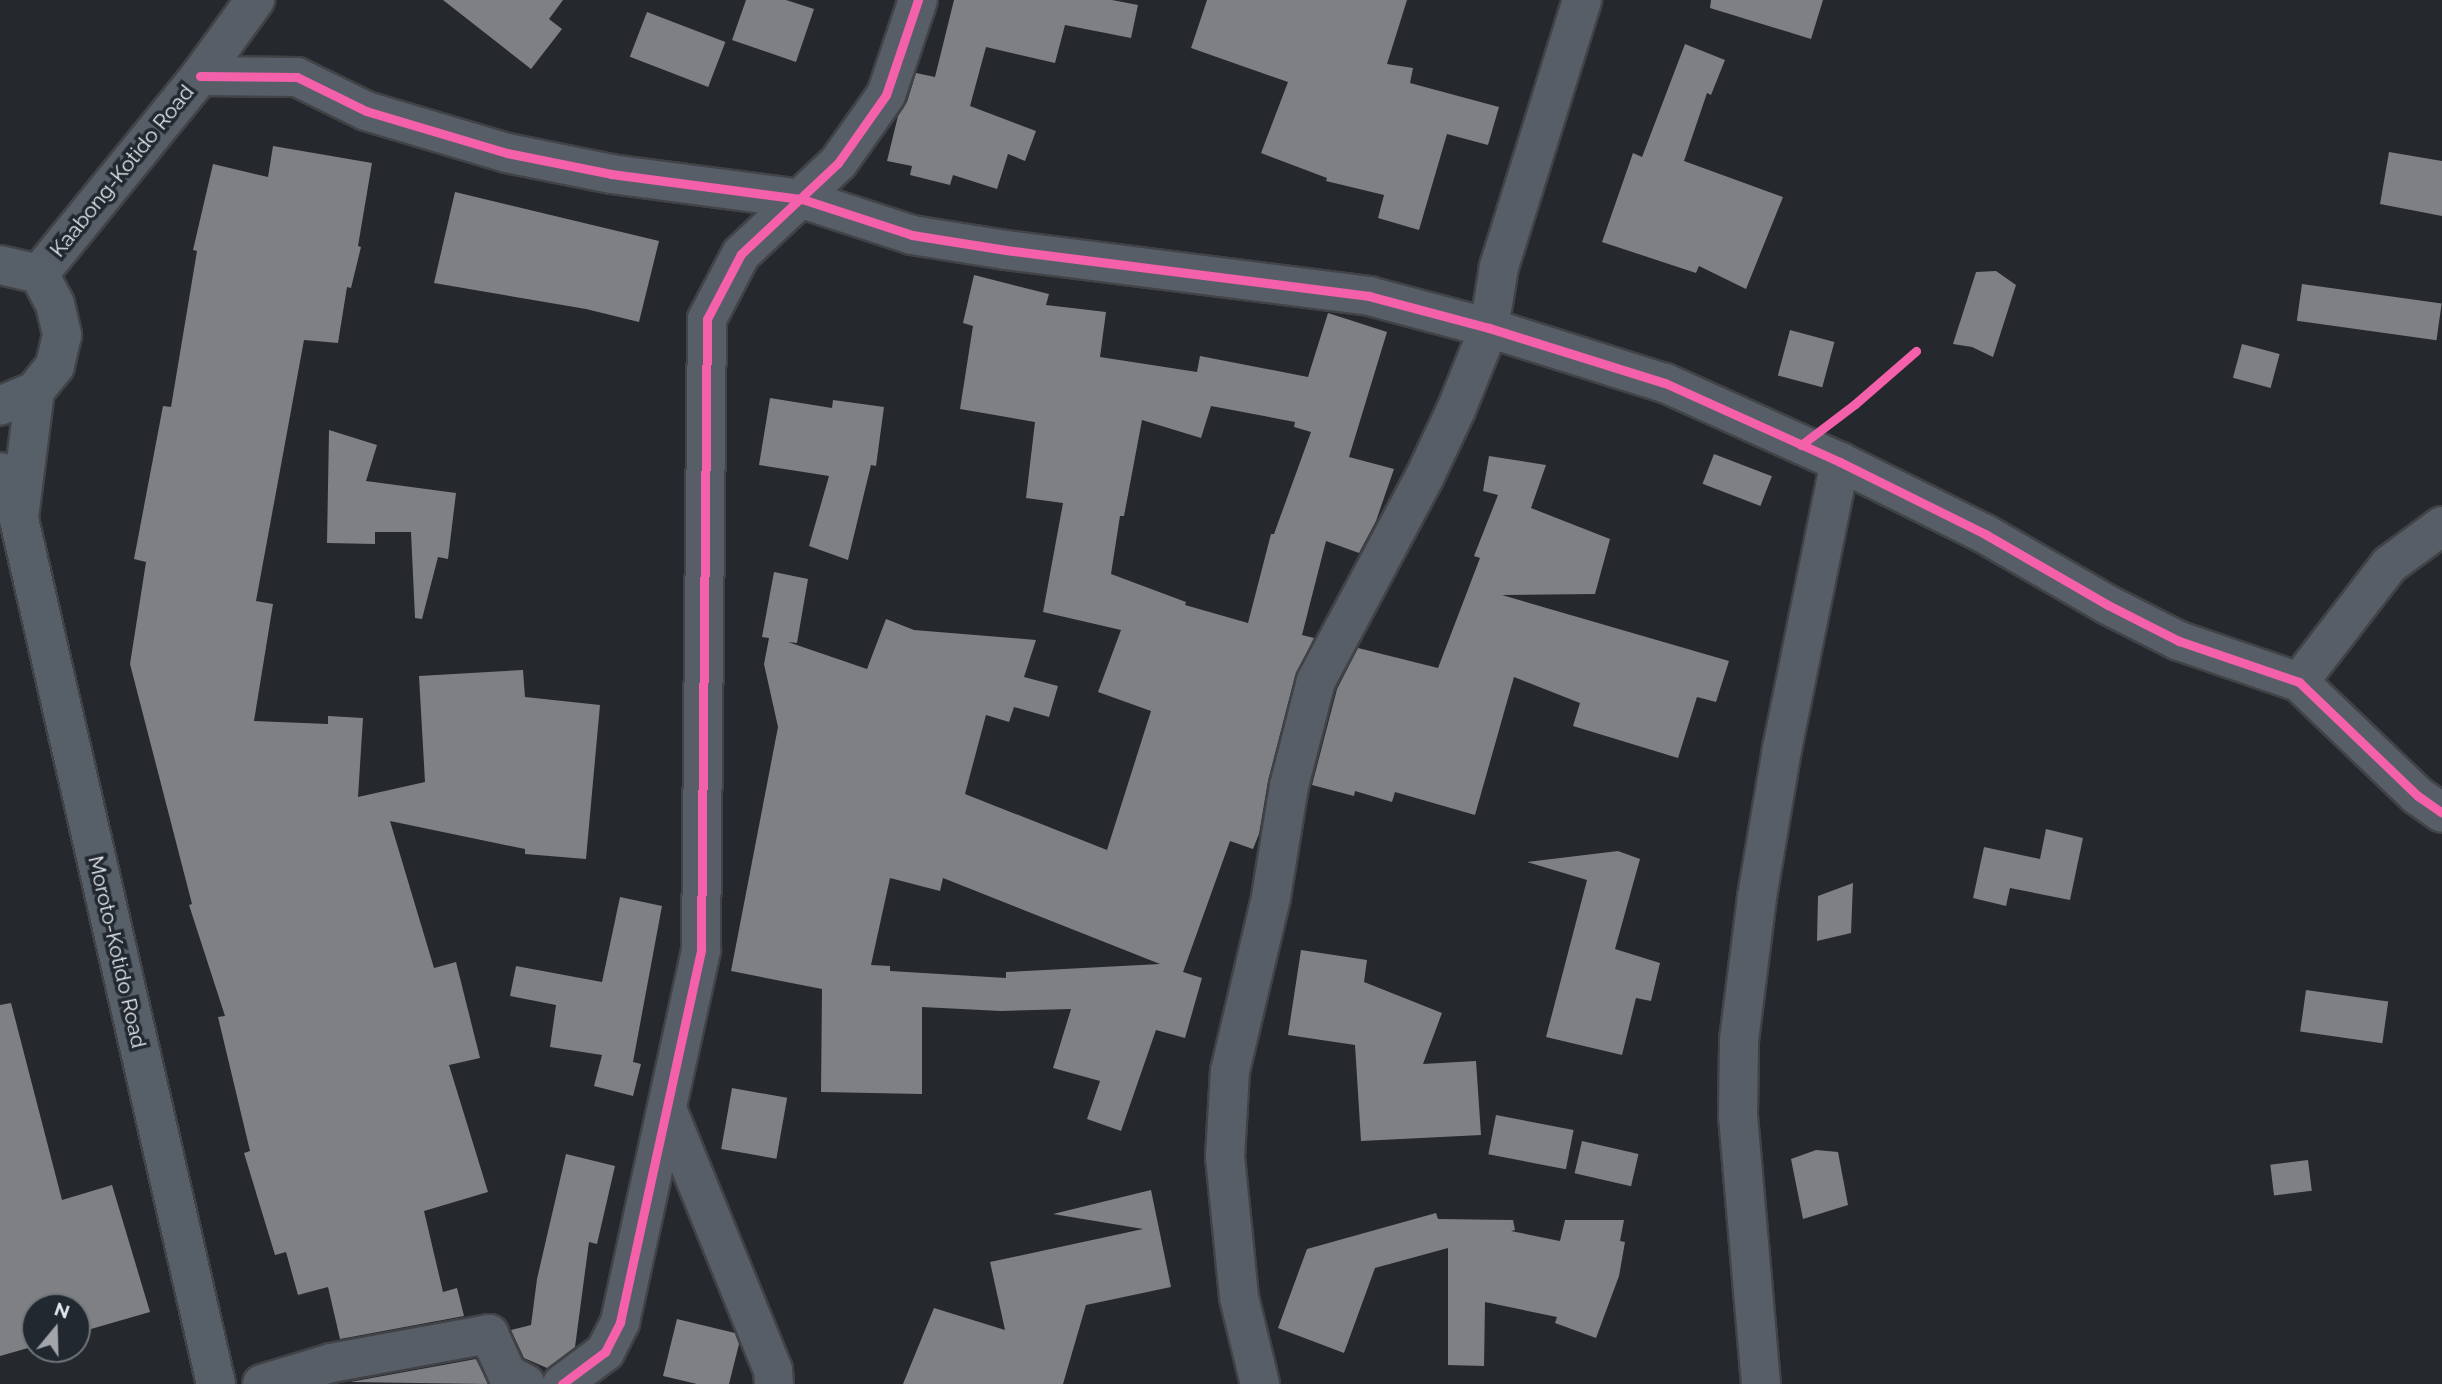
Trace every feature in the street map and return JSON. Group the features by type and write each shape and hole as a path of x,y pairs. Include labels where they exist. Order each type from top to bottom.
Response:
{"main road":[{"path":"0,265 39,274 55,304 62,335 55,366 35,391 0,406"},
{"name":"Moroto-Kotido Road","path":"19,519 35,391"},
{"name":"Moroto-Kotido Road","path":"0,472 19,519 216,1384"}],"street":[{"name":"Kaabong-Kotido Road","path":"39,274 200,76 255,0"},
{"path":"562,1384 605,1352 620,1322 701,950 707,319 741,254 838,163 886,95 918,0"},
{"path":"1259,1384 1239,1297 1225,1157 1230,1071 1271,897 1289,786 1316,681 1424,478 1456,410 1489,328 1499,267 1581,0"},
{"path":"200,76 297,77 366,111 507,153 611,174 802,199 912,235 1006,250 1369,296 1489,328 1665,383 1840,462 1985,534 2108,605 2179,640 2299,682 2418,796 2442,813"},
{"path":"1761,1384 1738,1116 1739,1040 1757,897 1782,749 1840,462"},
{"path":"2299,682 2389,565 2442,526"},
{"path":"667,1109 773,1370 774,1384"},
{"path":"262,1384 331,1363 489,1334 507,1374 526,1384"}],"building":[{"path":"443,0 563,0 549,19 562,29 531,69"},
{"path":"746,0 786,0 814,9 796,62 732,40"},
{"path":"954,0 1112,0 1138,5 1131,38 1065,25 1055,63 986,47 970,106 1036,131 1025,161 1008,154 997,189 953,175 950,185 910,175 912,166 887,161 898,116 907,102 916,73 935,77"},
{"path":"1207,0 1407,0 1387,64 1413,68 1410,83 1499,107 1488,145 1447,134 1419,230 1378,218 1384,195 1326,181 1327,178 1261,153 1288,82 1191,48"},
{"path":"1711,0 1823,0 1811,39 1710,8"},
{"path":"647,12 725,42 708,87 630,57"},
{"path":"1685,44 1725,60 1711,95 1707,93 1684,161 1783,197 1746,289 1699,266 1696,273 1602,242 1633,153 1642,157"},
{"path":"273,146 372,163 358,246 361,247 351,288 347,287 338,343 304,340 256,601 273,604 254,721 328,724 328,716 363,718 358,797 425,782 419,676 523,670 525,697 600,705 586,859 525,854 525,849 390,821 434,968 456,962 480,1058 449,1065 488,1192 424,1211 443,1292 457,1288 464,1316 340,1339 328,1287 298,1295 286,1252 275,1255 244,1153 250,1151 218,1017 225,1016 189,905 192,904 130,664 146,562 134,559 163,406 171,407 197,251 193,250 213,164 268,177"},
{"path":"2389,152 2442,161 2442,216 2380,204"},
{"path":"455,192 659,241 639,322 586,309 434,283"},
{"path":"1996,271 2016,285 1993,357 1972,347 1953,344 1976,272"},
{"path":"974,275 1049,294 1046,305 1106,312 1100,357 1197,372 1200,356 1308,377 1328,313 1387,332 1349,457 1394,469 1376,521 1359,553 1326,541 1302,635 1314,638 1295,676 1268,781 1259,834 1253,849 1230,841 1183,972 1202,978 1185,1038 1156,1030 1121,1131 1087,1119 1100,1081 1053,1068 1071,1009 1001,1011 922,1007 922,1094 821,1092 822,989 731,971 778,727 764,664 769,638 762,637 774,572 808,579 797,643 788,642 867,669 886,619 914,630 1036,640 1024,677 1058,686 1049,717 1014,707 1009,722 986,715 965,794 1107,850 1151,711 1098,692 1121,630 1043,612 1063,503 1026,498 1035,422 960,409 973,326 963,323","holes":["1211,406 1295,422 1294,427 1311,432 1274,534 1271,534 1248,623 1185,605 1186,602 1111,574 1120,516 1124,516 1142,420 1201,438","890,878 940,891 943,878 1160,964 1006,972 1006,978 890,971 890,966 871,965"]},
{"path":"2302,284 2442,304 2436,340 2297,321"},
{"path":"1790,330 1834,342 1822,387 1778,375"},
{"path":"2242,344 2280,354 2271,388 2233,378"},
{"path":"770,398 832,408 833,400 884,407 876,466 871,465 848,560 809,546 829,476 759,465"},
{"path":"329,430 377,445 366,481 456,493 448,559 438,557 422,619 415,618 411,532 375,532 375,544 327,543"},
{"path":"1714,454 1772,476 1760,506 1703,484"},
{"path":"1489,456 1546,465 1531,508 1610,539 1595,594 1502,595 1729,661 1716,702 1697,697 1678,758 1573,726 1580,703 1514,677 1475,815 1395,792 1392,802 1355,791 1354,796 1312,785 1337,689 1358,648 1438,668 1480,558 1474,556 1498,495 1483,491"},
{"path":"2046,829 2083,838 2070,900 2010,888 2006,906 1973,898 1984,847 2040,859"},
{"path":"1618,851 1640,859 1615,949 1660,963 1651,1001 1636,998 1622,1055 1546,1037 1587,880 1527,862"},
{"path":"1853,883 1851,933 1817,941 1818,896"},
{"path":"620,897 662,906 633,1062 641,1064 633,1096 594,1086 602,1055 550,1047 556,1005 510,996 516,966 602,982"},
{"path":"1301,950 1367,960 1364,982 1442,1013 1423,1064 1476,1061 1481,1135 1361,1141 1355,1045 1288,1035"},
{"path":"2306,990 2388,1002 2382,1043 2300,1032"},
{"path":"11,1003 62,1200 112,1185 150,1312 91,1329 91,1293 21,1293 21,1350 0,1356 0,1005"},
{"path":"732,1088 787,1098 776,1159 721,1149"},
{"path":"1496,1115 1574,1130 1566,1169 1488,1154"},
{"path":"1582,1141 1639,1154 1631,1186 1575,1173"},
{"path":"1816,1150 1838,1152 1848,1205 1803,1219 1791,1159"},
{"path":"566,1154 615,1166 597,1244 589,1242 575,1347 547,1368 524,1358 511,1330 531,1325 537,1279"},
{"path":"2308,1160 2312,1191 2274,1195 2270,1165"},
{"path":"1151,1190 1171,1287 1086,1305 1063,1384 903,1384 934,1308 1005,1330 990,1262 1143,1229 1053,1214"},
{"path":"1436,1213 1438,1219 1513,1220 1515,1230 1511,1231 1560,1241 1565,1220 1624,1220 1620,1241 1625,1242 1619,1276 1596,1338 1555,1323 1557,1317 1485,1302 1484,1366 1448,1365 1448,1248 1375,1268 1344,1353 1278,1328 1307,1249"},
{"path":"677,1319 735,1333 739,1344 729,1384 697,1384 663,1376"},
{"path":"476,1359 488,1384 350,1382"}],"cycle path":[{"path":"562,1384 605,1352 620,1322 701,950 707,319 741,254 838,163 886,95 918,0"},
{"path":"200,76 297,77 366,111 507,153 611,174 802,199 912,235 1006,250 1369,296 1489,328 1665,383 1840,462 1985,534 2108,605 2179,641 2299,682 2418,796 2442,813"},
{"path":"1801,445 1855,404 1916,351"}]}
